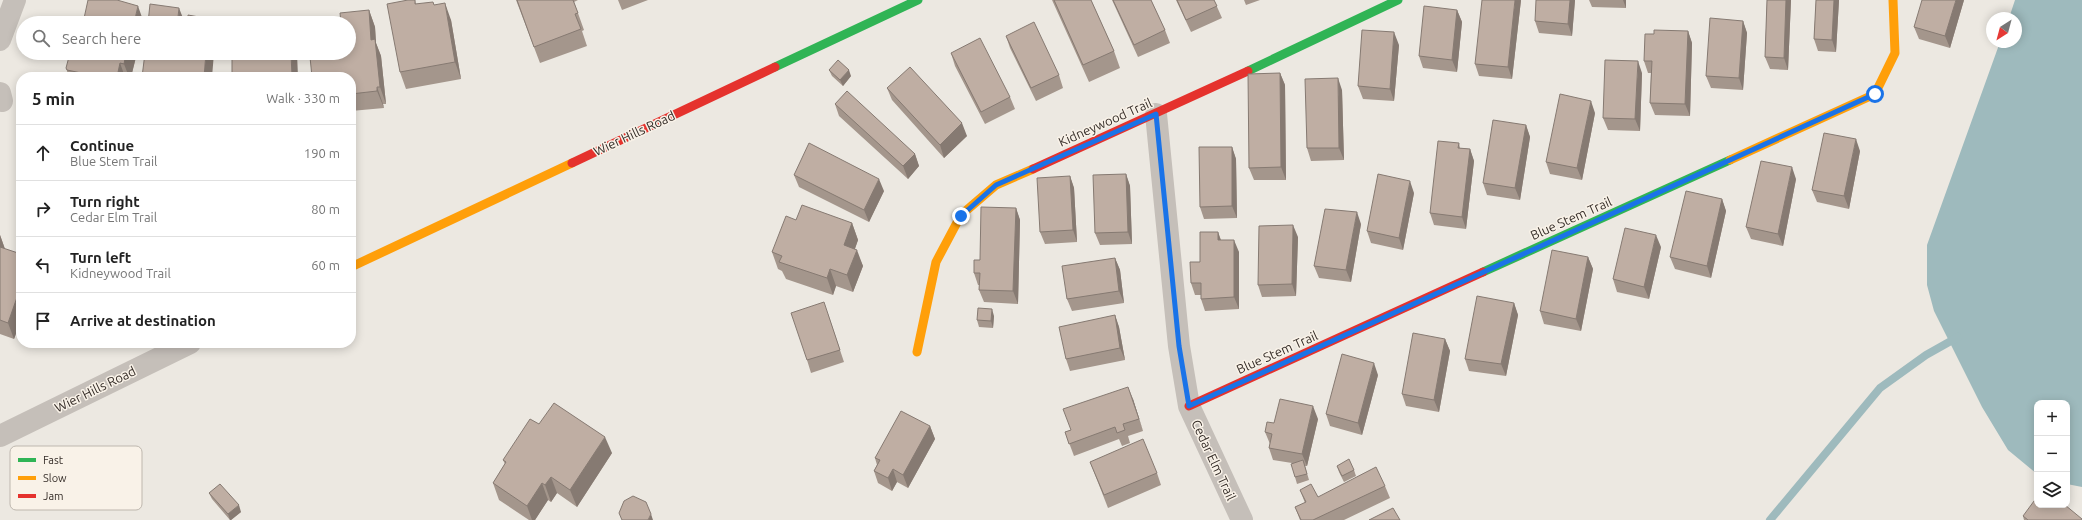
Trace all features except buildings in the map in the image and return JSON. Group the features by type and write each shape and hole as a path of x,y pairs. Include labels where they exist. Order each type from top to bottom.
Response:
{"street":[{"path":"0,40 15,0"},
{"name":"Wier Hills Road","path":"356,265 918,0"},
{"name":"Kidneywood Trail","path":"916,352 936,262 961,216 996,185 1156,114 1398,0"},
{"name":"Blue Stem Trail","path":"1189,406 1875,94 1895,53 1893,0"},
{"name":"Cedar Elm Trail","path":"1156,114 1179,346 1189,406 1242,520"},
{"name":"Wier Hills Road","path":"0,436 180,348"}],"water":[{"path":"2015,0 2082,0 2082,487 2070,485 2070,400 2034,400 2034,472 2008,450 1982,407 1934,311 1927,285 1927,245 1998,48 2022,48 2022,12 2011,12"}],"waterway":[{"path":"1770,520 1880,388 1926,355 1958,337"}],"traffic: fast":[{"path":"775,67 918,0"},
{"path":"1248,71 1398,0"},
{"path":"1483,272 1730,160"}],"traffic: slow":[{"path":"1730,160 1875,94 1895,53 1893,0"},
{"path":"356,265 572,163"},
{"path":"917,352 936,262 961,215 996,185 1033,169"}],"traffic: jam":[{"path":"572,163 775,67"},
{"path":"1033,169 1248,71"},
{"path":"1189,406 1483,272"}],"route":[{"path":"961,216 996,185 1156,114 1179,346 1189,406 1875,94"}]}
